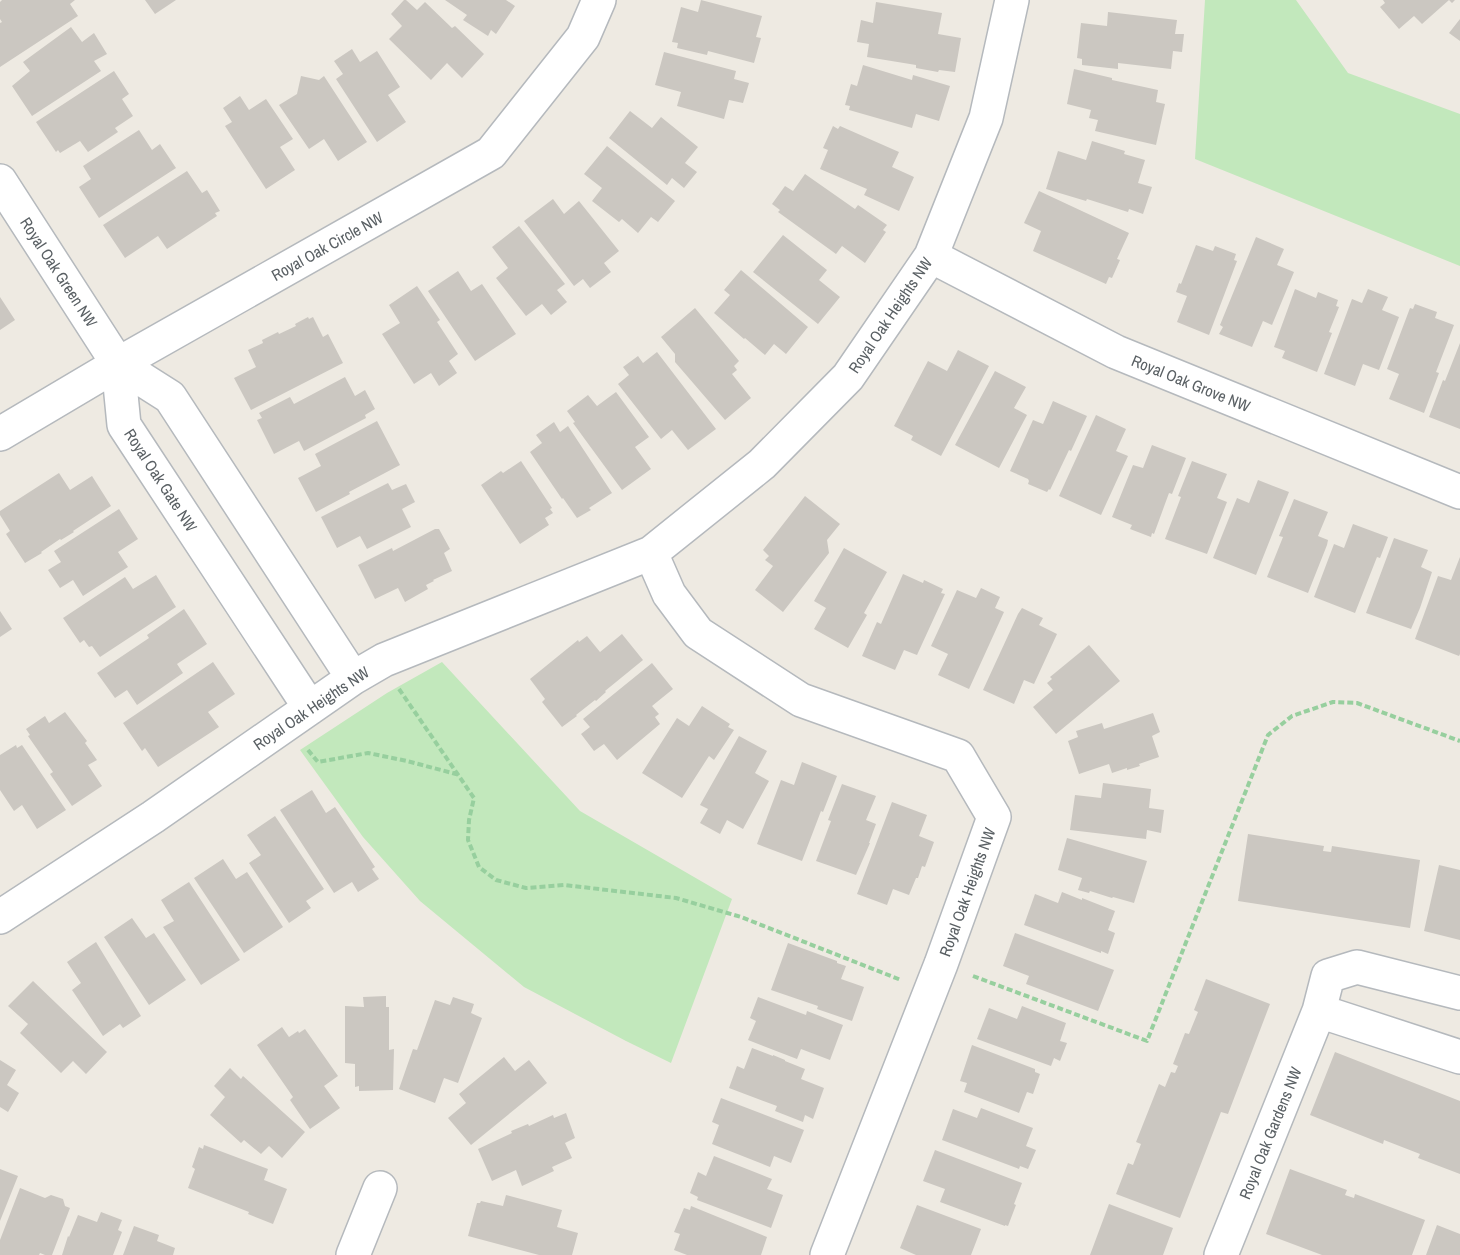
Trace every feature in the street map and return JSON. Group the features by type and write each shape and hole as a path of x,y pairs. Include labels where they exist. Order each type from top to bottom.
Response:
{"street":[{"name":"Royal Oak Circle NW","path":"0,434 118,364 491,153 583,37 599,0"},
{"name":"Royal Oak Heights NW","path":"0,917 153,817 353,678 384,660 651,553 762,464 848,377 931,256 986,118 1012,0"},
{"name":"Royal Oak Green NW","path":"0,181 118,364"},
{"name":"Royal Oak Grove NW","path":"931,256 1116,352 1460,492"},
{"path":"118,364 170,398 353,678"},
{"name":"Royal Oak Gate NW","path":"118,364 124,424 299,716"},
{"name":"Royal Oak Heights NW","path":"651,553 669,594 698,633 801,700 958,756 994,817 935,977 827,1255"},
{"name":"Royal Oak Gardens NW","path":"1221,1255 1319,1011 1328,976 1357,967 1460,993"},
{"path":"1319,1011 1460,1057"},
{"path":"353,1255 380,1188"}],"path":[{"path":"384,660 402,695 474,798 469,820 468,840 479,867 496,880 526,888 564,885 676,898 1147,1041 1268,735 1292,716 1333,702 1345,702 1357,703 1460,741"},
{"path":"299,716 318,762 368,753 457,774"}],"green space":[{"path":"1205,0 1296,0 1348,73 1460,114 1460,266 1195,159"},
{"path":"442,662 580,811 732,899 671,1063 524,987 420,901 363,837 300,750 387,693"}],"building":[{"path":"2,0 75,0 70,4 78,16 0,67 0,23 2,22 0,2"},
{"path":"145,0 176,0 155,14"},
{"path":"404,0 417,10 425,2 452,28 455,26 484,54 462,78 447,63 431,80 389,39 402,26 391,14"},
{"path":"445,0 506,0 515,6 496,34 491,30 488,36 463,20 467,15"},
{"path":"701,0 762,16 756,37 761,38 754,63 708,51 707,55 677,48 678,43 672,42 681,7 698,12"},
{"path":"1383,0 1449,0 1422,24 1414,16 1399,29 1380,7 1385,3"},
{"path":"876,2 942,13 938,34 961,38 955,72 939,70 938,72 916,68 916,65 867,57 869,44 857,42 861,20 873,23"},
{"path":"1108,12 1177,20 1175,34 1184,34 1182,52 1173,51 1171,69 1118,63 1118,69 1082,65 1082,59 1077,58 1081,23 1107,26"},
{"path":"1460,19 1460,41 1449,33"},
{"path":"71,27 82,42 94,33 107,54 94,61 101,71 32,116 12,86 30,71 23,62"},
{"path":"352,49 360,62 377,51 400,87 388,95 406,122 377,142 336,79 343,74 334,61"},
{"path":"664,52 736,71 734,79 749,83 743,103 729,100 724,119 677,106 681,92 655,85"},
{"path":"863,65 912,80 913,75 950,86 939,121 916,114 912,128 849,110 850,106 845,105 851,84 857,86"},
{"path":"1074,69 1158,90 1156,102 1165,104 1156,145 1095,131 1098,120 1089,118 1091,110 1067,104"},
{"path":"114,71 129,94 122,99 133,116 115,128 118,132 88,152 80,141 60,153 58,150 56,152 36,122"},
{"path":"301,76 319,80 324,76 367,142 338,161 324,139 309,149 279,105 297,94"},
{"path":"240,96 249,110 266,99 293,139 280,147 295,170 266,189 225,126 232,122 223,108"},
{"path":"630,111 652,128 661,117 698,147 685,163 697,172 684,188 672,178 667,185 609,138"},
{"path":"833,126 838,129 840,126 899,152 892,167 914,177 899,211 864,195 867,189 820,169 828,150 823,148"},
{"path":"139,130 152,150 160,144 176,168 99,218 79,187 91,179 83,166"},
{"path":"1092,141 1145,160 1138,183 1152,187 1143,214 1129,209 1128,212 1046,189 1058,151 1086,160"},
{"path":"607,146 675,201 658,222 651,217 638,233 622,219 619,222 592,201 602,188 584,174"},
{"path":"187,171 202,193 207,190 220,211 215,213 217,216 167,249 158,236 125,258 103,225"},
{"path":"805,174 855,209 858,205 887,225 883,230 886,232 865,263 842,246 836,254 778,212 780,210 772,204 785,186 793,191"},
{"path":"1039,191 1129,233 1117,259 1120,260 1112,278 1109,277 1106,284 1033,251 1041,231 1024,223"},
{"path":"553,199 564,214 579,201 619,251 604,263 611,272 590,288 583,279 574,286 524,221"},
{"path":"519,226 565,284 557,290 567,302 551,315 542,304 526,316 496,278 508,268 492,247"},
{"path":"783,235 827,270 819,280 840,297 818,324 753,272"},
{"path":"1256,237 1284,249 1277,265 1294,272 1272,325 1263,321 1252,347 1219,334 1223,327 1220,325"},
{"path":"1196,245 1213,251 1215,246 1236,254 1234,260 1237,261 1209,335 1177,322 1187,296 1176,292"},
{"path":"741,270 808,327 786,354 774,344 765,355 714,313 730,295 724,290"},
{"path":"458,271 471,291 482,284 516,334 475,361 428,291"},
{"path":"417,286 440,320 437,322 458,354 449,361 457,373 439,386 431,373 414,384 382,334 400,323 389,305"},
{"path":"1295,289 1316,298 1318,292 1338,300 1336,306 1339,307 1329,332 1332,333 1317,372 1282,358 1285,351 1274,347"},
{"path":"1368,289 1388,297 1382,310 1399,317 1379,370 1363,364 1355,386 1324,374 1352,299 1362,303"},
{"path":"0,297 15,320 0,330"},
{"path":"1415,304 1437,312 1435,318 1454,325 1436,372 1439,373 1424,413 1389,399 1399,374 1387,369 1410,308 1413,309"},
{"path":"695,308 739,361 734,366 737,370 732,374 751,398 725,420 675,362 675,354 661,337"},
{"path":"308,317 309,319 313,317 323,337 328,334 343,363 251,410 234,378 256,367 248,350 278,332 279,334 296,326 295,324"},
{"path":"1460,343 1460,429 1429,417"},
{"path":"958,350 989,366 941,456 911,440 913,436 894,426 928,361 947,371"},
{"path":"657,352 716,429 688,450 672,430 661,439 618,384 629,375 623,367 638,356 643,363"},
{"path":"995,371 1026,387 1014,408 1027,415 999,468 955,445"},
{"path":"345,377 355,396 365,390 375,409 365,415 366,418 304,451 299,441 274,454 257,420 262,418 259,413 290,397 294,404"},
{"path":"616,392 649,437 635,447 651,469 622,490 573,423 575,422 567,411 588,395 597,406"},
{"path":"1053,401 1087,416 1071,451 1069,450 1047,492 1028,484 1028,479 1010,471 1033,420 1043,424"},
{"path":"1096,415 1126,429 1116,451 1128,456 1101,515 1059,496"},
{"path":"377,421 400,465 316,512 298,478 321,466 315,454"},
{"path":"554,422 560,432 568,426 612,493 577,518 530,452 542,443 536,435"},
{"path":"1152,445 1186,458 1151,537 1130,529 1132,525 1112,517 1133,465 1143,468"},
{"path":"521,461 553,513 545,518 549,525 520,544 481,485"},
{"path":"1192,461 1227,474 1217,498 1227,502 1207,554 1165,539"},
{"path":"59,473 70,490 92,476 111,506 25,563 6,534 10,531 0,511"},
{"path":"1258,480 1289,492 1256,575 1213,558 1237,498 1249,503"},
{"path":"388,483 392,490 406,484 415,502 402,509 411,527 367,549 360,536 337,548 321,517"},
{"path":"805,496 840,524 827,540 829,553 783,612 755,590 773,566 765,560 769,556 763,550"},
{"path":"1294,499 1328,512 1318,536 1328,540 1327,545 1308,593 1267,577 1283,537 1279,536"},
{"path":"119,509 138,539 118,552 128,567 83,596 73,580 60,588 48,570 61,562 54,551"},
{"path":"1353,524 1388,537 1380,558 1377,557 1355,613 1314,597 1334,544 1344,548"},
{"path":"439,529 450,549 444,553 452,571 433,580 426,585 428,589 405,602 398,588 375,599 358,565 392,548 393,551"},
{"path":"1394,538 1428,550 1421,567 1432,572 1411,629 1366,613"},
{"path":"844,548 887,572 864,613 867,615 848,648 814,629 826,608 814,601"},
{"path":"1460,557 1459,656 1415,639 1438,576 1451,580"},
{"path":"903,574 943,589 941,593 945,594 917,655 904,650 895,670 862,656 877,622 881,624"},
{"path":"156,575 176,607 100,657 84,640 80,643 63,618 125,577 133,589"},
{"path":"981,588 1000,597 995,608 1004,612 969,689 938,675 948,654 931,646 957,590 976,598"},
{"path":"1022,608 1043,618 1039,625 1057,634 1034,684 1024,680 1014,704 983,690"},
{"path":"184,609 207,644 177,664 183,673 137,705 127,690 115,698 97,673 149,638 147,635"},
{"path":"0,611 12,629 0,637"},
{"path":"622,634 643,660 562,727 542,702 545,699 530,679 578,640 579,642 587,636 600,652"},
{"path":"1089,645 1120,681 1056,734 1033,707 1053,690 1047,683 1052,679 1050,677"},
{"path":"213,662 235,694 208,712 219,727 158,767 145,748 142,751 123,723"},
{"path":"652,663 673,689 652,706 659,714 655,717 660,724 617,760 604,744 594,751 581,734 590,727 583,719"},
{"path":"702,706 730,724 728,727 734,730 714,760 709,756 682,798 642,773 677,718 689,726"},
{"path":"65,712 87,741 85,743 97,760 88,765 102,786 72,806 50,774 53,772 28,736 30,735 26,729 45,716 49,723"},
{"path":"1153,713 1160,732 1152,736 1159,757 1127,770 1127,768 1112,773 1109,764 1079,774 1068,741 1078,737 1076,731 1102,723 1104,729"},
{"path":"739,736 767,751 755,773 769,781 743,829 727,820 720,834 700,823 708,809 700,805"},
{"path":"16,745 17,748 22,745 66,810 37,829 22,805 14,811 0,790 0,755"},
{"path":"802,762 837,776 802,861 757,844 781,780 794,785"},
{"path":"1103,783 1151,789 1149,808 1164,810 1161,833 1147,830 1146,839 1070,830 1075,795 1101,798"},
{"path":"842,784 876,796 866,820 876,824 856,875 816,861"},
{"path":"312,790 326,813 335,807 375,867 372,869 379,879 358,892 352,882 334,893 280,810"},
{"path":"892,802 927,815 919,836 934,842 925,867 922,866 909,895 893,889 887,905 857,894"},
{"path":"275,816 324,889 306,901 311,908 289,923 249,863 261,855 247,835"},
{"path":"1248,834 1324,846 1323,851 1331,852 1332,846 1420,860 1410,928 1238,901"},
{"path":"1067,838 1147,861 1134,903 1078,890 1082,878 1058,870"},
{"path":"223,859 236,879 247,872 283,927 244,953 194,878"},
{"path":"1439,865 1460,870 1460,940 1424,931"},
{"path":"189,882 240,960 201,985 163,927 174,921 161,900"},
{"path":"1062,892 1115,911 1108,930 1115,933 1108,954 1024,925 1035,894 1058,903"},
{"path":"132,918 146,938 154,933 186,980 149,1005 104,937"},
{"path":"1015,933 1114,970 1098,1011 1026,984 1029,976 1003,966"},
{"path":"96,942 141,1016 123,1028 120,1024 103,1036 72,990 81,983 67,962"},
{"path":"788,943 846,966 841,979 864,987 852,1021 817,1009 818,1006 771,990"},
{"path":"1206,979 1270,1004 1228,1114 1221,1112 1180,1218 1116,1194 1128,1163 1133,1165 1141,1144 1136,1142 1159,1084 1165,1087 1171,1072 1175,1073 1178,1066 1173,1064 1185,1033 1189,1034 1198,1012 1194,1010"},
{"path":"33,981 107,1052 86,1074 73,1061 61,1073 20,1033 28,1024 8,1006"},
{"path":"386,996 386,1007 389,1007 389,1050 394,1049 393,1090 359,1091 359,1086 355,1087 355,1064 345,1063 345,1006 364,1007 363,997"},
{"path":"453,997 474,1004 471,1013 482,1018 458,1083 444,1078 435,1103 399,1089 413,1049 417,1050 435,1000 450,1005"},
{"path":"758,997 806,1015 807,1011 843,1025 830,1060 801,1049 797,1059 748,1040 756,1021 750,1018"},
{"path":"1022,1006 1066,1023 1060,1041 1067,1043 1060,1061 1054,1058 1051,1066 977,1039 989,1008 1017,1019"},
{"path":"282,1027 289,1037 305,1029 338,1076 324,1086 340,1108 310,1129 290,1100 293,1097 257,1045"},
{"path":"972,1045 1035,1069 1035,1072 1040,1074 1033,1094 1027,1092 1019,1113 964,1092 967,1083 960,1081"},
{"path":"752,1048 805,1069 801,1079 824,1088 813,1119 805,1115 803,1122 775,1111 777,1106 729,1088 737,1066 744,1069"},
{"path":"1335,1052 1460,1101 1460,1174 1418,1158 1420,1154 1384,1140 1383,1144 1310,1115"},
{"path":"504,1057 515,1071 529,1060 547,1083 471,1145 448,1118 466,1103 459,1094"},
{"path":"0,1060 16,1070 7,1085 19,1093 8,1112 0,1107"},
{"path":"230,1068 241,1079 243,1076 305,1132 282,1158 269,1146 261,1154 244,1140 241,1143 210,1115 225,1097 214,1086"},
{"path":"721,1098 804,1130 791,1163 774,1156 770,1167 712,1144 719,1125 712,1122"},
{"path":"981,1108 1033,1128 1026,1146 1036,1150 1028,1169 1020,1166 1019,1169 942,1140 953,1109 977,1118"},
{"path":"566,1113 575,1138 565,1143 572,1158 552,1167 554,1171 522,1186 516,1170 492,1181 478,1149 528,1124 529,1126 553,1115 554,1118"},
{"path":"204,1145 268,1169 264,1180 287,1189 273,1224 188,1188 195,1169 192,1167 199,1147 203,1149"},
{"path":"935,1150 1022,1183 1008,1226 940,1202 945,1189 923,1181"},
{"path":"714,1156 772,1179 767,1189 783,1195 771,1228 697,1200 698,1197 690,1193 698,1172 706,1176"},
{"path":"0,1169 18,1176 0,1221"},
{"path":"1290,1169 1347,1190 1345,1195 1354,1198 1355,1194 1425,1220 1412,1255 1322,1255 1266,1234"},
{"path":"20,1188 45,1198 51,1195 63,1199 65,1206 70,1208 52,1255 40,1253 39,1255 0,1255 0,1240"},
{"path":"506,1195 562,1210 557,1227 578,1233 572,1255 539,1255 468,1236 477,1203 481,1201 503,1206"},
{"path":"1109,1204 1173,1228 1163,1255 1090,1255"},
{"path":"917,1205 981,1229 971,1255 916,1255 900,1248"},
{"path":"691,1206 767,1237 761,1255 687,1255 674,1250 680,1234 674,1232 684,1208 690,1210"},
{"path":"101,1212 122,1220 118,1230 122,1232 113,1255 62,1255 78,1215 97,1222"},
{"path":"1437,1225 1460,1234 1460,1255 1426,1255"},
{"path":"134,1226 159,1235 157,1241 175,1248 173,1255 123,1255"}]}
